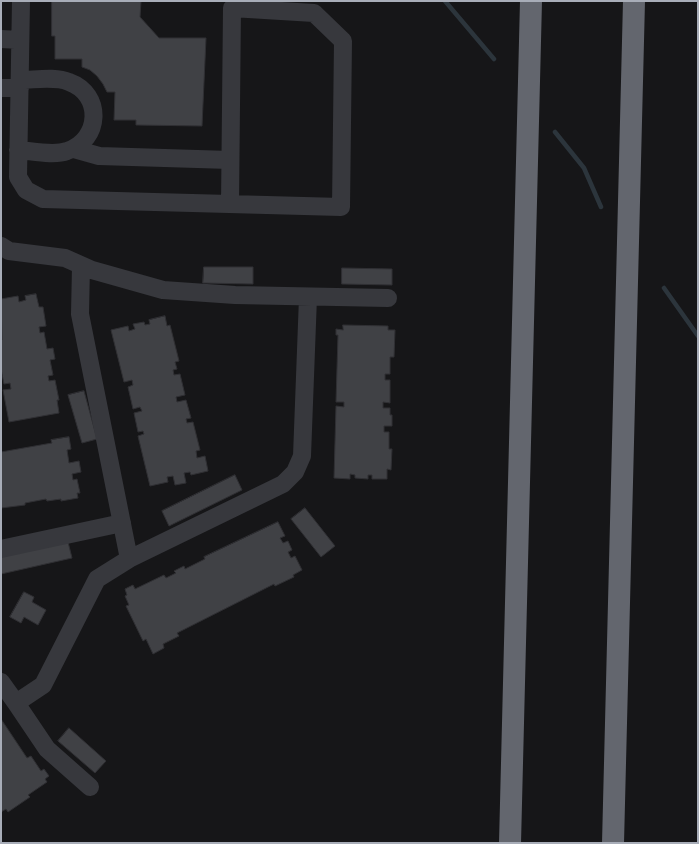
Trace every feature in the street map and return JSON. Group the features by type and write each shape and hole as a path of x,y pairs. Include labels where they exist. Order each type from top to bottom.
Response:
{"highway":[{"path":"510,843 531,1"},
{"path":"613,843 634,1"},
{"path":"632,62 647,1"}],"street":[{"path":"21,1 18,177 26,190 43,199 341,207 343,41 314,13 232,8 230,204"},
{"path":"1,39 20,40"},
{"path":"1,88 58,79 68,81 77,85 84,91 90,99 93,108 94,118 88,136 74,149 56,153 18,150"},
{"path":"74,149 99,156 230,160"},
{"path":"1,246 9,251 65,258 92,270 163,290 235,295 388,298"},
{"path":"81,266 80,314 129,559"},
{"path":"16,703 43,684 97,579 129,559 283,484 295,472 302,456 308,297"},
{"path":"1,549 122,523"},
{"path":"1,682 47,749 90,787"}],"building":[{"path":"52,1 141,1 140,17 159,38 206,38 202,126 136,125 136,120 114,120 115,92 107,92 97,76 90,70 82,67 82,59 55,59 55,36 52,36"},
{"path":"204,267 253,267 253,284 203,283"},
{"path":"342,268 392,269 392,285 342,284"},
{"path":"36,294 39,307 43,307 46,326 39,327 40,333 44,332 47,349 53,348 55,359 50,360 53,375 48,376 49,381 55,380 59,400 57,400 59,413 9,422 3,390 11,389 10,383 4,384 1,369 1,299 18,296 19,302 26,300 25,296"},
{"path":"165,316 167,326 170,325 179,361 175,362 177,369 173,370 174,375 180,374 185,395 176,397 177,402 186,400 191,418 186,419 187,423 193,422 200,450 196,451 197,458 205,456 208,471 191,475 190,472 184,473 186,483 175,485 173,476 167,477 168,482 150,486 138,436 144,434 143,431 138,432 134,413 142,411 140,407 133,409 128,387 133,385 132,380 124,382 111,330 128,326 129,331 135,329 133,324 144,322 145,325 150,324 149,320"},
{"path":"343,325 388,326 388,330 395,330 394,357 390,357 390,374 385,374 385,380 390,380 390,403 383,402 383,408 390,408 390,415 392,415 392,426 384,426 384,432 389,432 389,449 392,449 391,470 387,469 387,479 372,479 372,475 368,475 368,479 355,478 355,475 350,474 350,479 334,478 336,406 344,407 344,402 336,402 338,335 336,335 336,329 343,330"},
{"path":"84,391 97,439 82,443 68,395"},
{"path":"69,437 71,449 67,450 69,463 79,461 81,472 72,474 73,480 77,479 80,493 77,493 78,498 61,501 61,499 47,501 46,499 25,503 25,505 1,508 1,452 52,443 51,440"},
{"path":"235,475 242,490 169,526 162,511"},
{"path":"305,508 335,546 321,557 291,519"},
{"path":"278,522 285,536 280,538 283,543 288,541 292,550 288,552 291,558 295,556 302,570 293,575 294,577 275,586 274,584 177,633 179,636 163,644 164,648 153,654 146,639 143,641 126,606 129,605 125,596 127,595 125,589 133,585 135,589 164,575 166,578 176,573 174,571 184,566 185,569 205,559 204,557"},
{"path":"68,542 72,558 1,574 1,557"},
{"path":"24,592 34,597 32,602 46,610 38,625 24,617 21,623 10,617"},
{"path":"1,719 27,758 31,756 41,771 44,769 49,776 45,779 47,782 28,795 30,797 8,812 6,809 1,812"},
{"path":"69,728 106,761 95,773 58,741"}],"waterway":[{"path":"445,1 494,59"},
{"path":"555,132 584,168 601,207"},
{"path":"664,288 698,336"}]}
